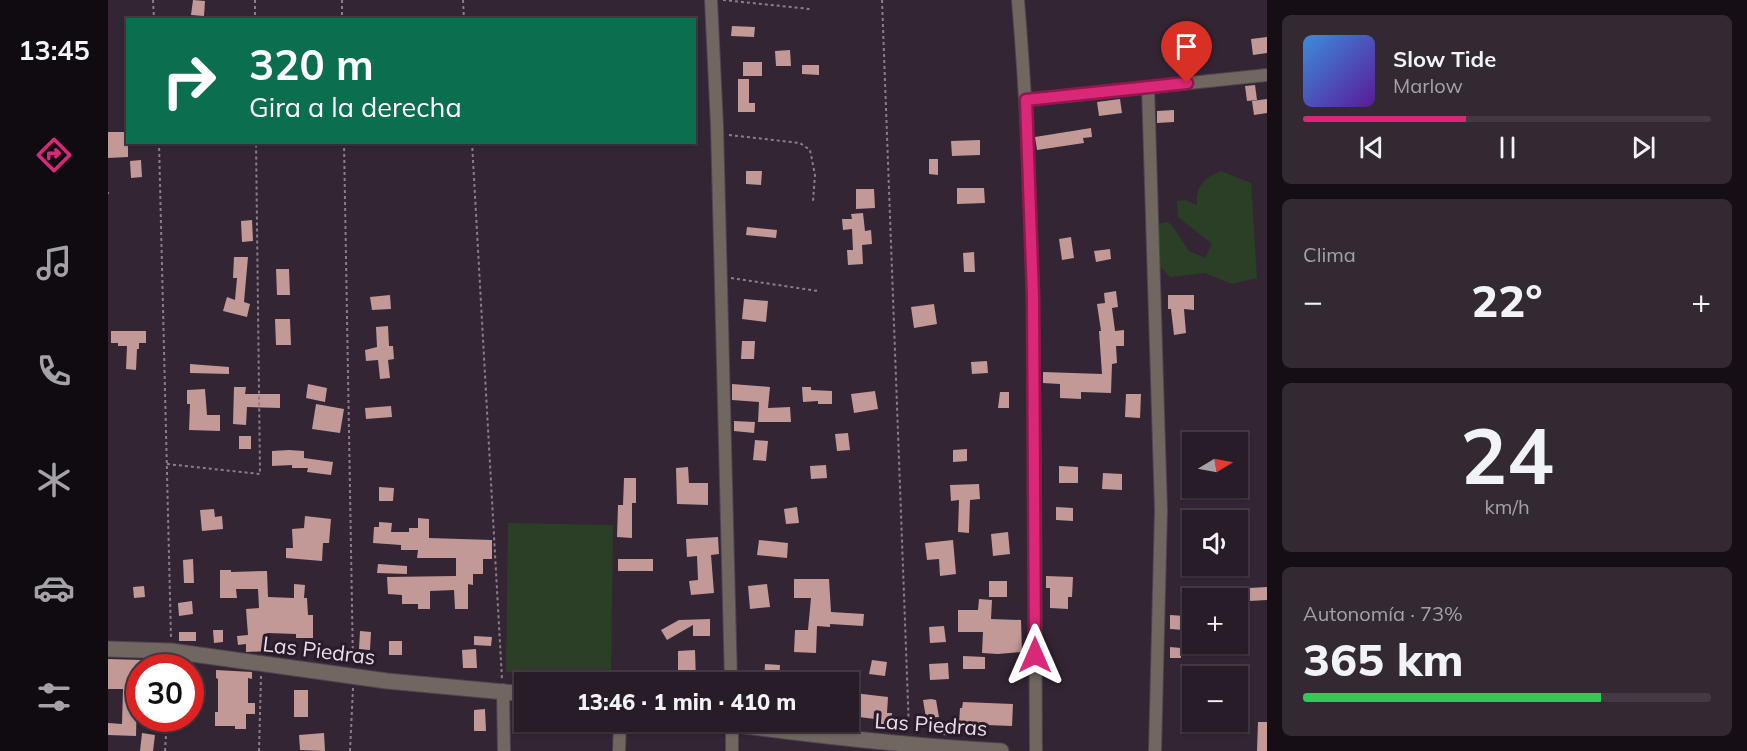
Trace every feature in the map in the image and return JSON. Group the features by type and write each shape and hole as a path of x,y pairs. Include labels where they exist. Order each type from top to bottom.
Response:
{"street":[{"path":"711,0 717,133 731,672"},
{"path":"1018,0 1026,100 1033,296 1036,751"},
{"path":"1026,100 1267,75"},
{"path":"1148,87 1161,510 1155,751"},
{"name":"Las Piedras","path":"108,650 171,651 353,677 514,692"},
{"path":"503,690 504,751"},
{"path":"619,751 620,732"},
{"path":"732,732 732,751"},
{"name":"Las Piedras","path":"792,732 909,746 1001,751"}],"path":[{"path":"153,0 154,18"},
{"path":"255,0 255,18"},
{"path":"342,0 342,18"},
{"path":"463,0 464,18"},
{"path":"720,0 810,9"},
{"path":"882,0 909,746"},
{"path":"717,133 800,143 810,150 815,175 813,201"},
{"path":"159,144 171,651"},
{"path":"167,464 260,474 256,144"},
{"path":"344,144 353,677 350,751"},
{"path":"472,144 503,690"},
{"path":"720,276 818,291"},
{"path":"259,751 262,665"},
{"path":"165,751 166,732"}],"green space":[{"path":"1221,171 1251,183 1257,278 1232,284 1205,273 1170,277 1160,267 1158,224 1167,222 1171,224 1189,251 1205,258 1212,244 1178,217 1177,201 1185,200 1197,205 1198,193 1202,184"},
{"path":"508,523 613,525 611,672 506,672"}],"building":[{"path":"193,0 205,1 204,16 191,15"},
{"path":"732,26 755,27 754,37 731,36"},
{"path":"1267,37 1267,53 1253,55 1251,39"},
{"path":"790,50 791,66 776,66 775,51"},
{"path":"743,62 762,62 762,76 743,76"},
{"path":"802,65 819,65 819,75 802,74"},
{"path":"738,79 749,79 749,103 755,103 755,112 738,112"},
{"path":"1255,85 1257,100 1247,101 1245,86"},
{"path":"1120,99 1122,113 1099,116 1097,102"},
{"path":"1267,99 1267,113 1254,115 1252,101"},
{"path":"1174,110 1174,122 1157,123 1157,111"},
{"path":"1091,128 1092,137 1083,138 1084,143 1037,150 1035,137"},
{"path":"108,132 126,132 128,157 108,158"},
{"path":"980,140 980,155 952,156 951,141"},
{"path":"929,159 938,159 938,175 929,174"},
{"path":"141,160 142,177 131,178 130,161"},
{"path":"746,171 762,171 761,185 746,184"},
{"path":"957,188 984,188 985,203 957,204"},
{"path":"856,189 874,189 875,208 856,209"},
{"path":"863,213 865,231 871,230 872,244 862,245 863,264 848,265 847,250 853,250 852,229 843,230 842,219 852,219 851,214"},
{"path":"252,220 253,241 242,242 241,221"},
{"path":"747,227 777,230 776,238 746,235"},
{"path":"1071,237 1074,258 1062,260 1059,239"},
{"path":"1110,249 1111,259 1096,262 1094,251"},
{"path":"974,252 975,272 964,272 963,253"},
{"path":"234,257 248,257 244,302 250,304 247,317 223,311 227,297 235,300 237,278 233,278"},
{"path":"276,269 289,269 290,295 277,295"},
{"path":"1116,291 1118,307 1112,308 1115,331 1124,330 1124,346 1116,346 1117,363 1112,364 1111,393 1081,392 1081,399 1060,398 1060,384 1043,383 1043,372 1102,374 1099,331 1101,331 1097,304 1105,303 1104,293"},
{"path":"390,295 391,309 372,310 370,297"},
{"path":"1168,295 1194,295 1194,310 1184,309 1186,333 1174,335 1171,309 1168,309"},
{"path":"744,299 768,301 766,322 742,319"},
{"path":"934,304 937,324 914,328 911,307"},
{"path":"275,319 290,319 291,345 276,345"},
{"path":"388,326 389,346 393,346 394,359 388,360 390,378 380,379 378,360 366,361 365,350 377,347 376,327"},
{"path":"111,331 146,331 146,343 139,343 139,349 137,349 136,370 126,369 127,346 111,343"},
{"path":"742,341 755,341 754,359 741,359"},
{"path":"987,361 988,373 972,374 971,362"},
{"path":"190,364 229,367 229,374 190,373"},
{"path":"308,384 327,388 325,402 306,398"},
{"path":"732,384 770,387 768,408 790,407 791,422 758,422 759,402 732,400"},
{"path":"234,387 246,387 245,394 280,394 280,408 247,407 246,425 233,424"},
{"path":"802,387 832,391 832,404 818,404 818,401 803,402"},
{"path":"205,389 207,415 220,415 220,431 189,430 190,404 187,404 187,390"},
{"path":"875,391 878,409 854,413 851,394"},
{"path":"1000,392 1009,392 1009,408 998,408"},
{"path":"1126,394 1141,394 1140,418 1125,417"},
{"path":"316,404 344,409 340,433 312,429"},
{"path":"391,406 392,417 366,419 365,408"},
{"path":"734,421 755,422 754,433 734,431"},
{"path":"848,433 850,450 837,451 835,434"},
{"path":"239,436 251,436 251,449 239,449"},
{"path":"755,440 768,441 766,461 753,460"},
{"path":"967,449 967,461 953,462 953,450"},
{"path":"272,451 304,451 304,458 333,462 331,475 307,472 308,468 292,468 292,465 272,466"},
{"path":"826,465 827,478 811,479 810,466"},
{"path":"1059,466 1078,467 1078,483 1059,483"},
{"path":"688,467 689,483 708,483 708,505 677,504 676,468"},
{"path":"1103,473 1122,474 1122,490 1102,489"},
{"path":"624,478 636,478 636,503 632,503 632,538 617,537 618,505 623,505"},
{"path":"979,484 980,499 970,500 969,533 958,532 959,500 951,501 950,485"},
{"path":"379,487 394,488 393,501 379,501"},
{"path":"797,507 799,523 786,524 784,509"},
{"path":"1056,507 1073,508 1073,521 1056,520"},
{"path":"214,509 215,517 222,516 223,529 202,531 200,510"},
{"path":"305,516 331,519 329,543 323,543 322,561 286,558 286,548 293,548 292,529 304,528"},
{"path":"418,518 429,519 429,538 492,540 492,559 483,559 483,574 473,574 473,585 468,584 468,609 455,609 454,590 430,591 430,609 418,609 418,604 402,604 402,595 388,594 387,577 456,576 456,558 417,558 418,550 401,550 401,545 373,543 374,527 379,527 379,522 392,523 391,532 409,532 409,528 418,528"},
{"path":"1008,532 1010,554 993,556 991,534"},
{"path":"718,537 719,554 711,555 714,593 691,595 689,581 698,580 697,556 687,557 686,539"},
{"path":"759,540 788,543 787,558 757,555"},
{"path":"953,540 956,574 940,576 939,559 927,560 925,543"},
{"path":"193,559 194,583 184,583 183,560"},
{"path":"618,559 653,559 653,571 618,571"},
{"path":"378,564 407,566 407,574 377,573"},
{"path":"220,570 267,571 268,597 294,598 294,584 305,585 304,598 307,598 308,615 313,615 313,638 296,638 296,634 267,633 268,651 246,652 246,644 238,645 237,636 248,635 246,609 259,608 258,589 236,589 237,598 220,598"},
{"path":"1046,576 1073,577 1072,597 1068,597 1068,609 1050,608 1050,588 1046,588"},
{"path":"794,579 829,579 831,612 864,614 863,626 830,624 830,627 817,626 816,653 794,652 795,630 808,630 811,598 794,598"},
{"path":"989,581 1007,581 1007,597 989,597"},
{"path":"767,584 770,607 750,609 748,586"},
{"path":"144,586 145,597 134,598 133,587"},
{"path":"1267,587 1267,600 1249,601 1249,588"},
{"path":"979,599 992,600 991,619 1021,620 1022,652 982,653 983,632 958,632 958,610 978,610"},
{"path":"192,601 193,614 179,616 178,603"},
{"path":"1170,615 1182,616 1182,630 1170,629"},
{"path":"710,619 710,636 693,636 693,625 667,640 661,630 679,620"},
{"path":"944,626 946,642 930,643 929,627"},
{"path":"213,630 223,630 223,642 214,643"},
{"path":"360,631 371,632 370,650 359,649"},
{"path":"179,632 196,632 196,641 179,641"},
{"path":"474,636 492,637 491,646 474,645"},
{"path":"389,641 402,641 402,655 389,655"},
{"path":"1170,647 1181,648 1181,658 1170,658"},
{"path":"476,649 477,668 463,668 462,650"},
{"path":"695,650 696,672 678,672 678,651"},
{"path":"963,656 985,657 985,669 963,669"},
{"path":"108,659 126,660 126,732 136,732 136,736 108,735 108,723 122,724 123,689 108,689"},
{"path":"872,660 887,662 885,676 869,674"},
{"path":"948,663 949,679 930,680 929,664"},
{"path":"765,664 780,665 780,672 765,672"},
{"path":"216,670 252,672 252,679 248,678 248,703 255,703 255,714 246,714 246,729 235,729 235,726 215,726 215,712 218,712"},
{"path":"294,690 308,690 308,717 294,717"},
{"path":"859,694 888,697 887,713 892,713 891,725 875,724 875,719 859,717"},
{"path":"923,700 936,700 939,717 926,718"},
{"path":"963,702 1013,704 1012,726 959,724 960,708"},
{"path":"485,709 486,731 474,731 474,710"},
{"path":"1258,722 1267,722 1267,751 1257,751"},
{"path":"943,724 959,725 959,736 942,735"},
{"path":"142,733 155,735 153,751 140,751"},
{"path":"324,733 325,751 300,750 299,735"}],"route":[{"path":"1035,655 1033,296 1026,100 1187,83"}]}
